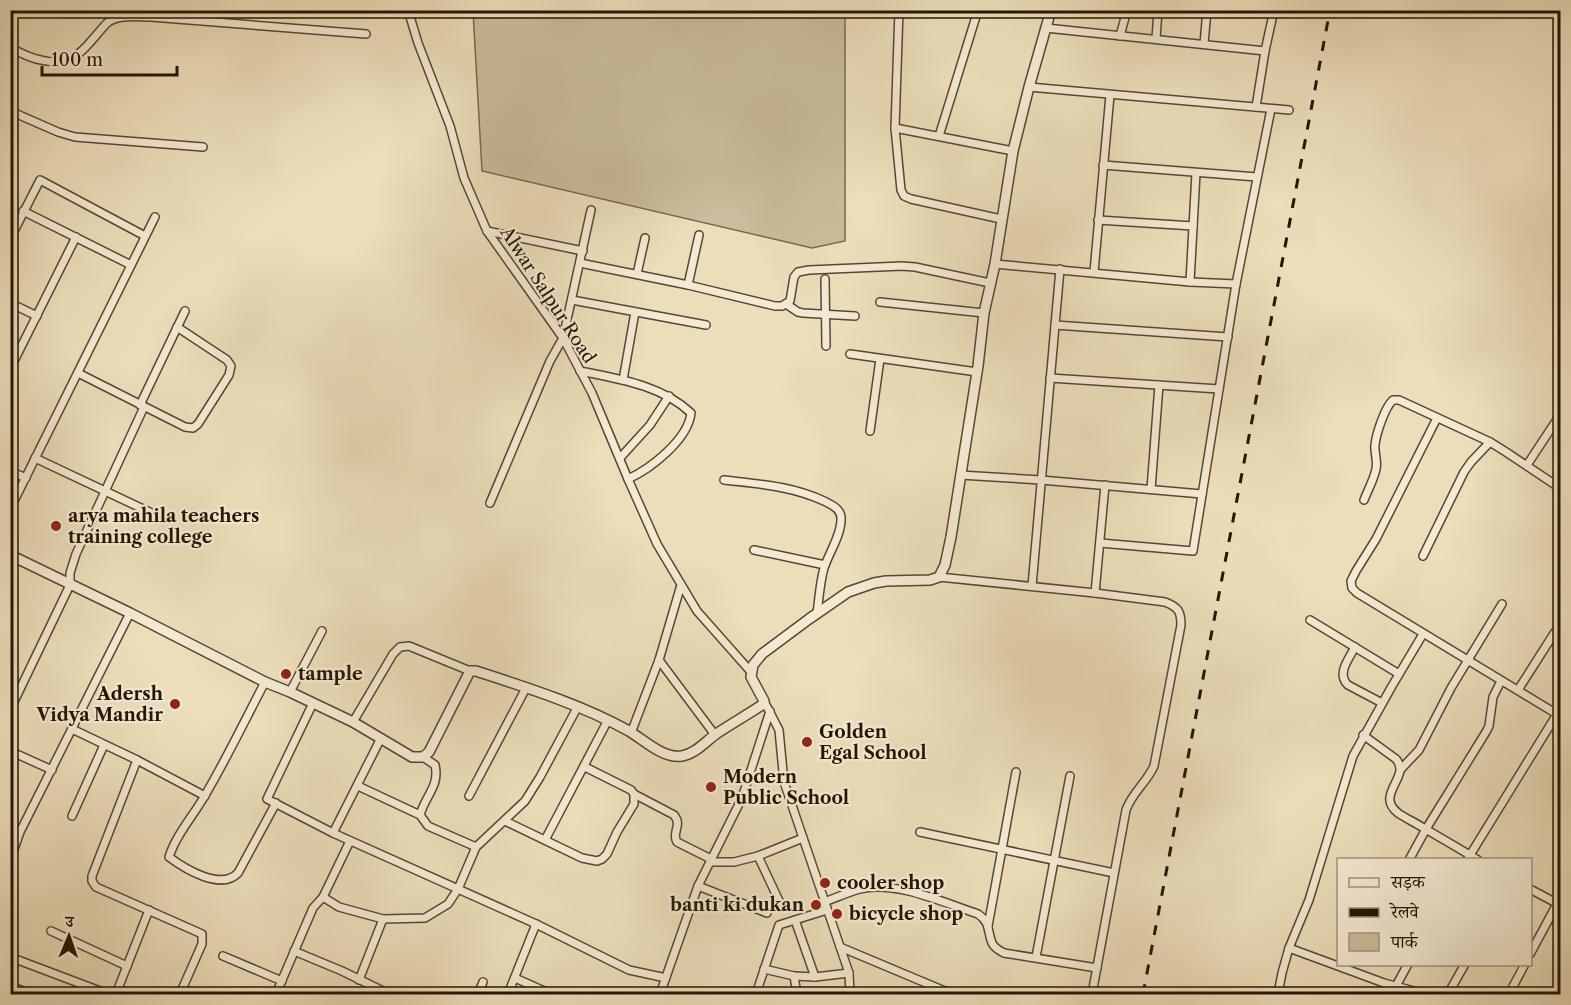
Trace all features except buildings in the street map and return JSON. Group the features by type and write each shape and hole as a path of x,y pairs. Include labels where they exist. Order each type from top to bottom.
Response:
{"street":[{"name":"Alwar Salpur Road","path":"408,10 418,43 450,126 464,178 487,231 563,338 592,393 657,544 681,585 697,611 751,672"},
{"path":"899,10 895,128 901,190 904,196 911,199 1001,219"},
{"path":"939,136 978,10"},
{"path":"939,578 945,565 951,537 984,313 995,264 1013,151 1051,10"},
{"path":"1120,36 1127,10"},
{"path":"1156,39 1158,10"},
{"path":"1204,44 1207,10"},
{"path":"1256,107 1274,10"},
{"path":"10,47 21,54 41,61 67,59 78,55 112,19 151,14 366,34"},
{"path":"1046,28 1265,51"},
{"path":"1029,87 1289,110"},
{"path":"1094,272 1110,94"},
{"path":"1100,543 1193,551 1236,284 1271,109"},
{"path":"10,111 75,137 203,147"},
{"path":"895,128 1013,151"},
{"path":"1103,165 1257,177"},
{"path":"1190,282 1196,173"},
{"path":"10,239 39,180 145,236"},
{"path":"490,503 550,361 563,338 591,210"},
{"path":"23,211 131,265"},
{"path":"10,509 154,217"},
{"path":"1098,220 1193,226"},
{"path":"487,231 583,250"},
{"path":"688,285 699,235"},
{"path":"11,368 76,237"},
{"path":"637,274 645,238"},
{"path":"580,263 775,306 790,301 794,277 798,272 809,270 902,266 990,283"},
{"path":"995,264 1190,282 1236,284"},
{"path":"1032,586 1060,269"},
{"path":"825,279 826,346"},
{"path":"572,300 706,325"},
{"path":"880,302 984,313"},
{"path":"10,303 37,316"},
{"path":"786,304 803,313 855,316"},
{"path":"10,710 70,585 70,573 76,554 185,311"},
{"path":"623,380 635,312"},
{"path":"1055,325 1228,337"},
{"path":"78,373 185,427 193,428 198,424 229,375 231,366 227,360 177,327"},
{"path":"850,354 977,372"},
{"path":"870,431 880,359"},
{"path":"580,371 623,380 669,396 691,413 690,421 657,462 628,479"},
{"path":"1050,378 1219,390"},
{"path":"1151,489 1159,385"},
{"path":"620,458 650,425 669,396"},
{"path":"1364,500 1376,469 1375,446 1389,403 1393,400 1399,400 1490,442 1560,488"},
{"path":"1527,465 1560,415"},
{"path":"1437,417 1376,539 1351,581 1352,588 1423,634 1468,660 1559,715 1468,857 1398,813 1392,807 1390,795 1401,769 1419,750 1451,688 1468,660 1502,604"},
{"path":"1423,556 1464,472 1490,442"},
{"path":"35,458 158,516"},
{"path":"10,471 26,478"},
{"path":"960,476 1041,480 1202,494"},
{"path":"724,480 778,486 809,494 839,511 842,517 825,565 817,614"},
{"path":"1095,593 1105,485"},
{"path":"754,550 825,565"},
{"path":"10,555 265,682 353,722 412,757 423,757 435,765 437,773 434,787 420,815"},
{"path":"850,994 849,973 784,782 779,730 751,677 751,672 753,665 762,654 848,592 886,581 939,578 1032,586 1165,602 1173,605 1181,616 1154,766 1147,780 1130,800 1126,810 1092,994"},
{"path":"1560,582 1558,590 1560,599"},
{"path":"632,733 659,660 681,585"},
{"path":"10,854 130,613"},
{"path":"1310,620 1399,674"},
{"path":"290,692 322,631"},
{"path":"1518,690 1556,632"},
{"path":"1278,994 1289,948 1312,889 1353,756 1423,634"},
{"path":"353,722 393,654 400,647 409,645 470,671 526,688 608,720 663,753 674,757 692,753 715,735 762,705 764,700"},
{"path":"1355,647 1343,670 1344,681 1383,703"},
{"path":"659,660 715,735"},
{"path":"423,757 429,752 470,671"},
{"path":"1410,858 1486,732 1491,718 1493,697 1501,681"},
{"path":"265,682 205,796 182,831 170,857 207,878 221,880 234,877 276,803"},
{"path":"469,796 526,688"},
{"path":"313,703 267,799 350,841 536,924 629,969 666,978"},
{"path":"323,897 339,907 382,919 425,918 448,904 458,889 476,847 525,801 577,708"},
{"path":"660,994 698,886 742,798 770,711"},
{"path":"545,840 608,720"},
{"path":"72,729 205,796"},
{"path":"1364,735 1396,759 1401,769"},
{"path":"333,833 381,738"},
{"path":"72,816 105,745"},
{"path":"10,751 52,770"},
{"path":"137,760 92,881 96,887 202,934 202,944 180,994"},
{"path":"585,767 674,815 678,820 675,839 677,842 710,861 734,862 758,856 803,838"},
{"path":"988,927 1016,772"},
{"path":"1036,957 1070,776"},
{"path":"358,786 420,815 428,826 476,847"},
{"path":"505,821 589,860 597,861 607,854 634,804 634,794"},
{"path":"920,832 1114,873"},
{"path":"276,994 313,908 323,897 350,841"},
{"path":"758,856 781,905"},
{"path":"698,886 767,913"},
{"path":"756,994 779,925 795,920 860,889 876,887 926,897 978,914 984,919 996,948 1004,953 1097,968"},
{"path":"1532,890 1559,905 1532,951"},
{"path":"116,994 149,910"},
{"path":"359,980 382,919"},
{"path":"795,920 815,977"},
{"path":"508,994 536,924"},
{"path":"51,932 127,966"},
{"path":"840,946 952,994"},
{"path":"1289,948 1337,963"},
{"path":"294,951 389,994"},
{"path":"223,956 282,981"},
{"path":"10,957 108,994"},
{"path":"1396,986 1407,966"},
{"path":"1448,994 1464,966"},
{"path":"1509,994 1524,966"},
{"path":"1349,967 1396,986 1425,994"},
{"path":"764,969 794,976 815,977 849,973"},
{"path":"794,976 797,994"},
{"path":"515,978 551,994"},
{"path":"478,994 483,982"},
{"path":"10,986 32,994"}],"green space":[{"path":"473,11 845,11 845,241 812,248 482,171"}],"railway":[{"path":"1143,994 1330,10"}],"place":[{"name":"arya mahila teachers training college","path":"56,526"},
{"name":"tample","path":"286,674"},
{"name":"Adersh Vidya Mandir","path":"175,704"},
{"name":"Golden Egal School","path":"807,742"},
{"name":"Modern Public School","path":"711,787"},
{"name":"cooler shop","path":"825,883"},
{"name":"banti ki dukan","path":"816,905"},
{"name":"bicycle shop","path":"837,914"}]}
